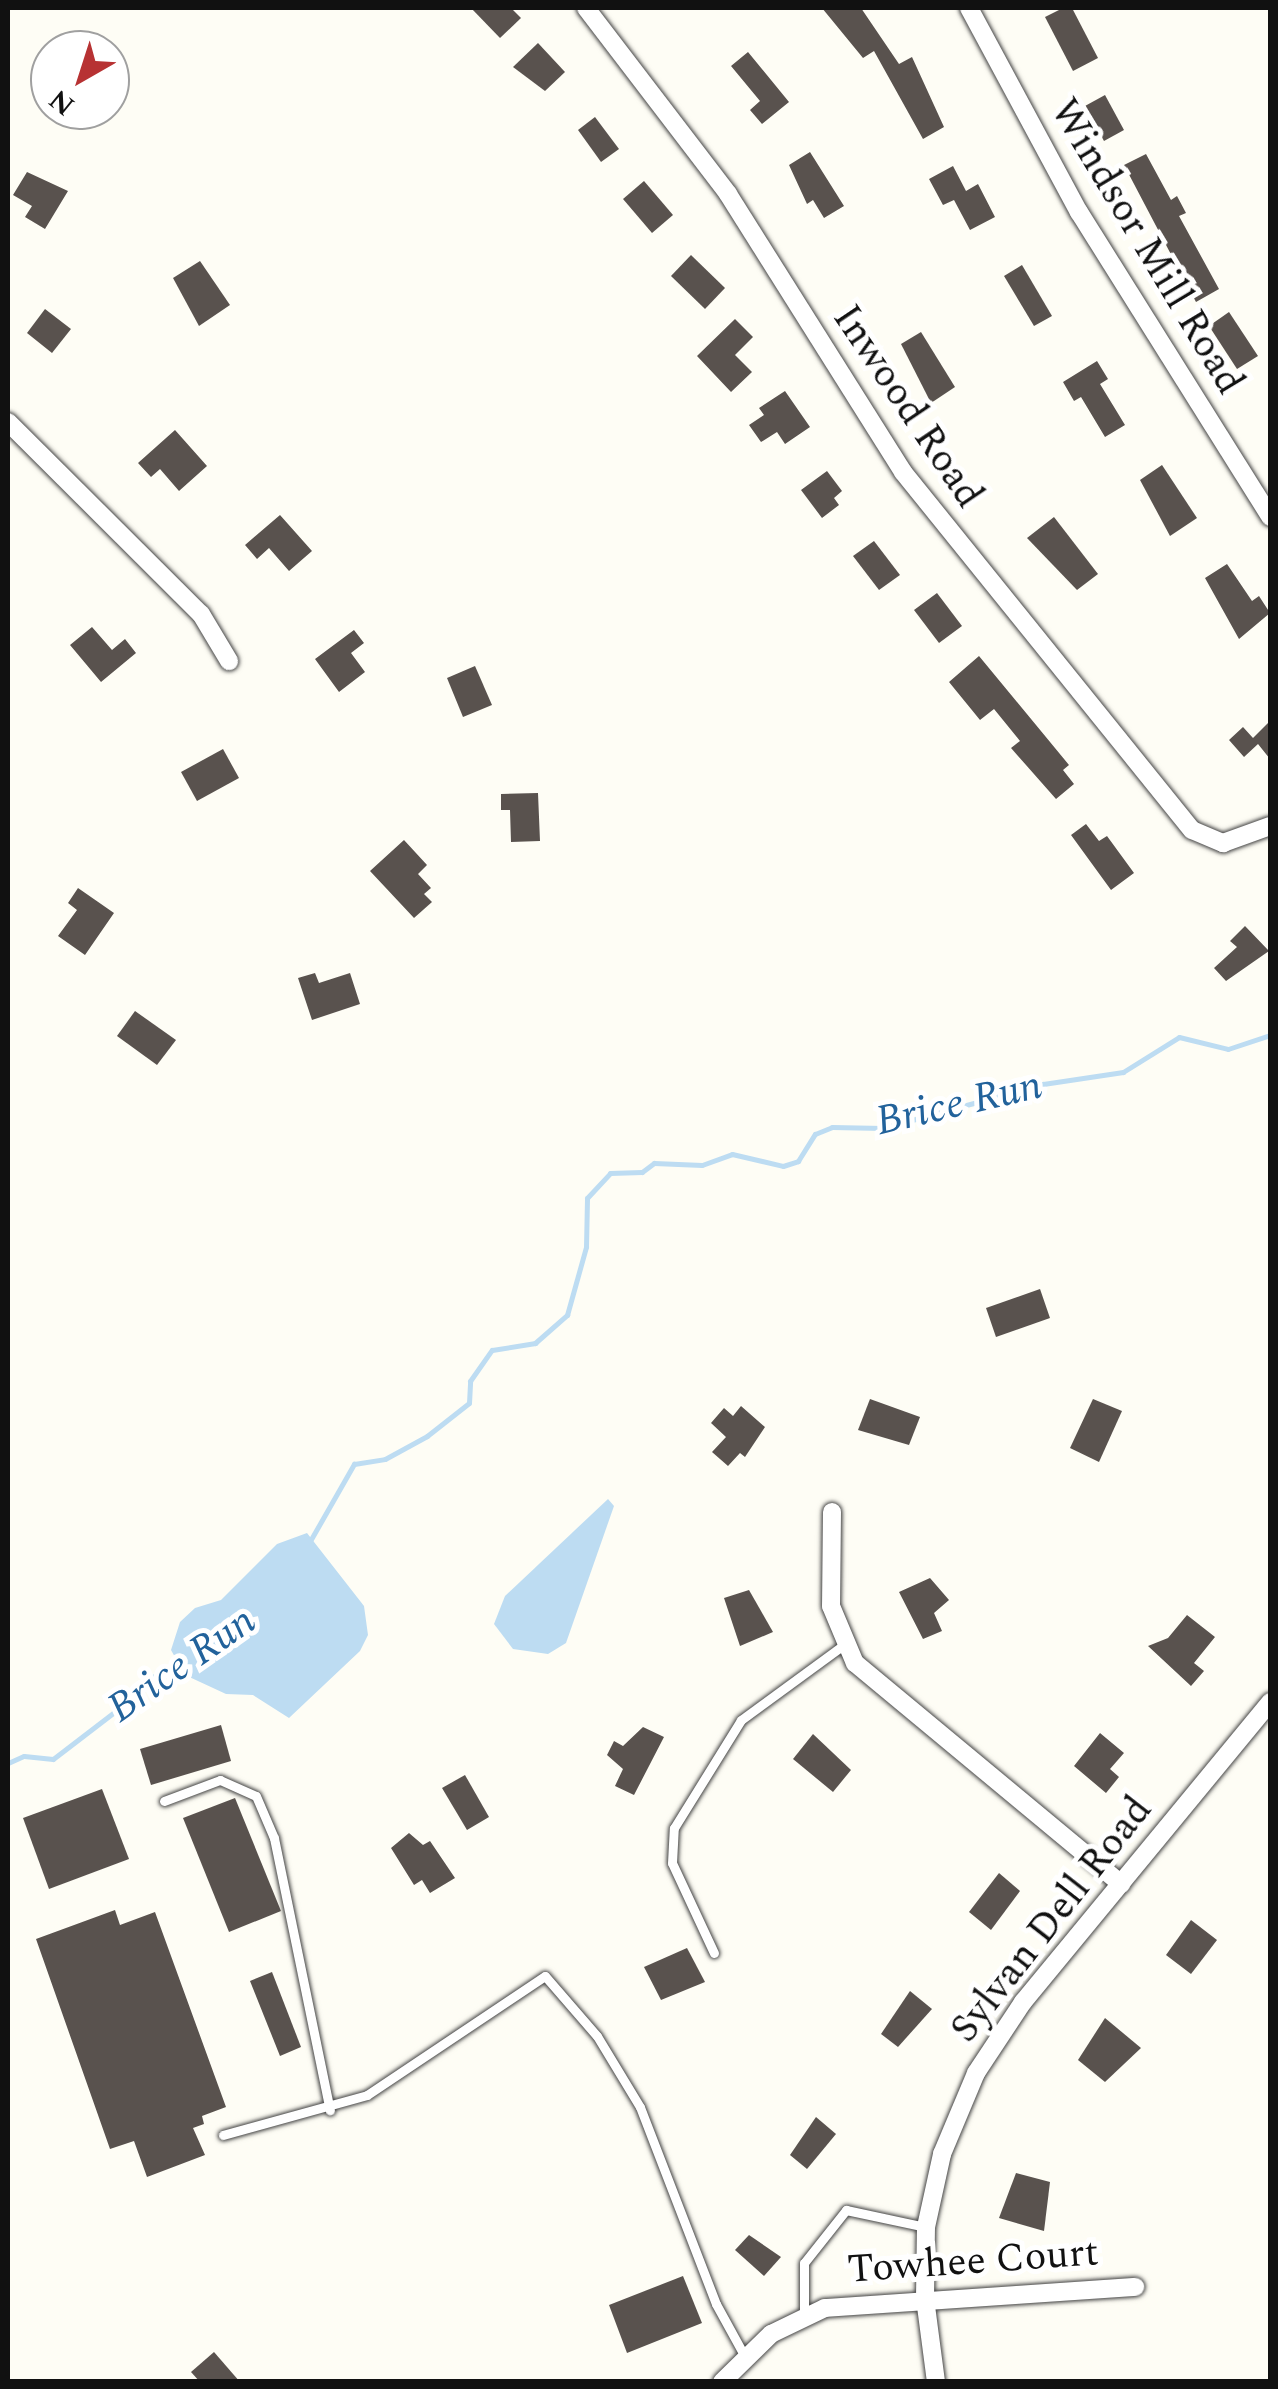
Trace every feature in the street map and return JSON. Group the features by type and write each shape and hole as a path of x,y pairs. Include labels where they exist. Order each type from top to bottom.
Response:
{"street":[{"name":"Inwood Road","path":"586,8 728,194 924,501 1192,830 1222,844 1270,826"},
{"name":"Windsor Mill Road","path":"969,8 1079,212 1270,516"},
{"path":"8,422 201,614 229,661"},
{"path":"832,1512 827,1576 844,1644 880,1689 1120,1884"},
{"name":"Sylvan Dell Road","path":"936,2382 925,2298 926,2228 942,2154 976,2073 1023,2002 1270,1702"},
{"name":"Towhee Court","path":"722,2382 744,2355 804,2315 846,2303 1136,2287"}],"lane":[{"path":"714,1953 672,1863 674,1828 741,1720 844,1644"},
{"path":"164,1800 220,1780 256,1796 274,1838 330,2110"},
{"path":"223,2134 330,2110 366,2095 545,1976 598,2036 640,2107 716,2304 744,2355"},
{"path":"804,2315 804,2263 846,2210 926,2228"}],"water":[{"path":"608,1499 614,1506 566,1643 548,1654 513,1649 494,1624 505,1596"},
{"path":"307,1533 364,1606 368,1635 360,1651 289,1718 253,1695 226,1694 185,1675 171,1650 180,1622 195,1608 221,1600 277,1544"}],"building":[{"path":"471,8 511,8 521,18 500,38"},
{"path":"822,8 861,8 899,64 912,57 944,127 923,139 874,51 863,58"},
{"path":"1072,8 1098,58 1073,71 1045,17"},
{"path":"538,43 565,72 545,91 513,67"},
{"path":"748,52 789,102 762,124 750,110 760,101 731,66"},
{"path":"1105,95 1124,130 1104,141 1085,106"},
{"path":"595,117 619,149 601,162 578,130"},
{"path":"810,152 844,206 824,218 813,200 807,204 789,165"},
{"path":"1146,154 1171,200 1177,196 1186,213 1179,216 1219,289 1196,302 1124,165"},
{"path":"953,166 966,191 978,184 995,217 970,230 954,200 943,205 929,179"},
{"path":"27,172 68,191 45,229 25,217 32,206 13,195"},
{"path":"644,181 673,215 652,233 623,199"},
{"path":"691,255 725,288 705,309 671,276"},
{"path":"200,261 230,305 199,326 173,278"},
{"path":"1022,265 1052,316 1034,326 1004,276"},
{"path":"45,309 71,329 52,353 27,333"},
{"path":"1229,312 1258,356 1237,369 1209,326"},
{"path":"735,319 753,337 735,355 752,372 731,392 697,356"},
{"path":"921,332 955,387 931,403 901,344"},
{"path":"1097,361 1108,379 1100,384 1125,425 1105,437 1081,397 1074,401 1063,382"},
{"path":"785,391 810,427 785,444 777,432 761,442 749,425 764,415 759,408"},
{"path":"175,430 207,466 179,491 160,469 151,477 138,463"},
{"path":"1162,465 1197,518 1170,536 1140,480"},
{"path":"827,471 842,491 834,498 839,505 822,518 801,490"},
{"path":"280,515 312,551 289,571 269,548 257,559 245,545"},
{"path":"1054,517 1098,574 1077,590 1027,538"},
{"path":"874,541 900,575 879,590 853,556"},
{"path":"1227,564 1252,601 1259,596 1270,613 1239,639 1205,578"},
{"path":"937,593 962,626 939,643 914,610"},
{"path":"92,627 112,650 125,639 136,653 101,682 70,645"},
{"path":"354,630 364,643 351,653 365,672 339,692 315,659"},
{"path":"979,656 1069,765 1063,770 1074,784 1056,799 1011,748 1020,741 994,709 980,720 949,682"},
{"path":"475,666 492,705 463,717 447,678"},
{"path":"1270,721 1270,759 1258,744 1244,757 1229,740 1243,727 1253,738"},
{"path":"223,749 239,778 197,801 181,772"},
{"path":"538,793 540,841 511,842 510,810 501,810 501,794"},
{"path":"1086,824 1099,841 1107,836 1134,873 1111,890 1071,835"},
{"path":"404,840 427,865 418,874 431,888 424,894 432,902 414,918 370,871"},
{"path":"78,888 114,913 85,955 58,936 77,910 68,903"},
{"path":"1245,926 1269,951 1226,981 1214,968 1237,947 1230,941"},
{"path":"315,973 319,983 350,973 360,1004 312,1020 298,978"},
{"path":"135,1011 176,1040 157,1065 117,1036"},
{"path":"1040,1289 1050,1318 996,1337 986,1308"},
{"path":"870,1399 920,1417 909,1445 858,1430"},
{"path":"1093,1399 1122,1411 1099,1462 1070,1448"},
{"path":"741,1406 765,1427 745,1457 740,1453 728,1466 712,1452 726,1437 711,1423 724,1408 733,1416"},
{"path":"930,1578 949,1600 934,1613 942,1631 923,1639 899,1592"},
{"path":"749,1590 773,1632 740,1646 724,1598"},
{"path":"1187,1615 1215,1637 1194,1663 1204,1671 1191,1686 1148,1646 1168,1638"},
{"path":"221,1725 231,1761 151,1785 140,1749"},
{"path":"643,1727 664,1737 634,1795 615,1786 623,1769 607,1755 614,1741 623,1746"},
{"path":"1100,1733 1124,1753 1110,1769 1119,1777 1106,1793 1074,1766"},
{"path":"813,1734 851,1770 833,1792 793,1759"},
{"path":"465,1775 489,1817 467,1830 442,1788"},
{"path":"102,1789 129,1859 49,1889 23,1818"},
{"path":"235,1798 281,1911 229,1932 183,1818"},
{"path":"409,1833 423,1845 430,1841 455,1878 430,1893 422,1880 414,1885 391,1848"},
{"path":"999,1873 1020,1891 991,1930 969,1912"},
{"path":"115,1910 120,1925 155,1912 226,2107 202,2116 204,2124 193,2128 205,2155 147,2177 134,2141 110,2149 36,1939"},
{"path":"1191,1920 1217,1940 1191,1974 1166,1955"},
{"path":"687,1948 705,1982 661,2000 644,1967"},
{"path":"272,1972 301,2047 280,2056 250,1981"},
{"path":"910,1991 932,2009 898,2047 881,2034"},
{"path":"1105,2018 1141,2048 1105,2082 1078,2060"},
{"path":"816,2117 836,2134 807,2169 790,2155"},
{"path":"1016,2173 1050,2182 1044,2231 999,2218"},
{"path":"749,2235 781,2257 764,2276 735,2250"},
{"path":"683,2276 702,2323 627,2353 609,2305"},
{"path":"214,2352 240,2382 200,2382 191,2372"}],"waterway":[{"name":"Brice Run","path":"310,1541 354,1464 385,1459 427,1436 469,1403 470,1381 492,1350 535,1343 567,1315 586,1247 587,1198 610,1173 642,1172 654,1163 702,1165 732,1154 783,1166 798,1161 815,1134 832,1127 883,1128 1043,1084 1123,1072 1179,1037 1228,1049 1270,1035"},
{"name":"Brice Run","path":"8,1763 24,1756 53,1759 143,1690 149,1678 185,1667"}]}
